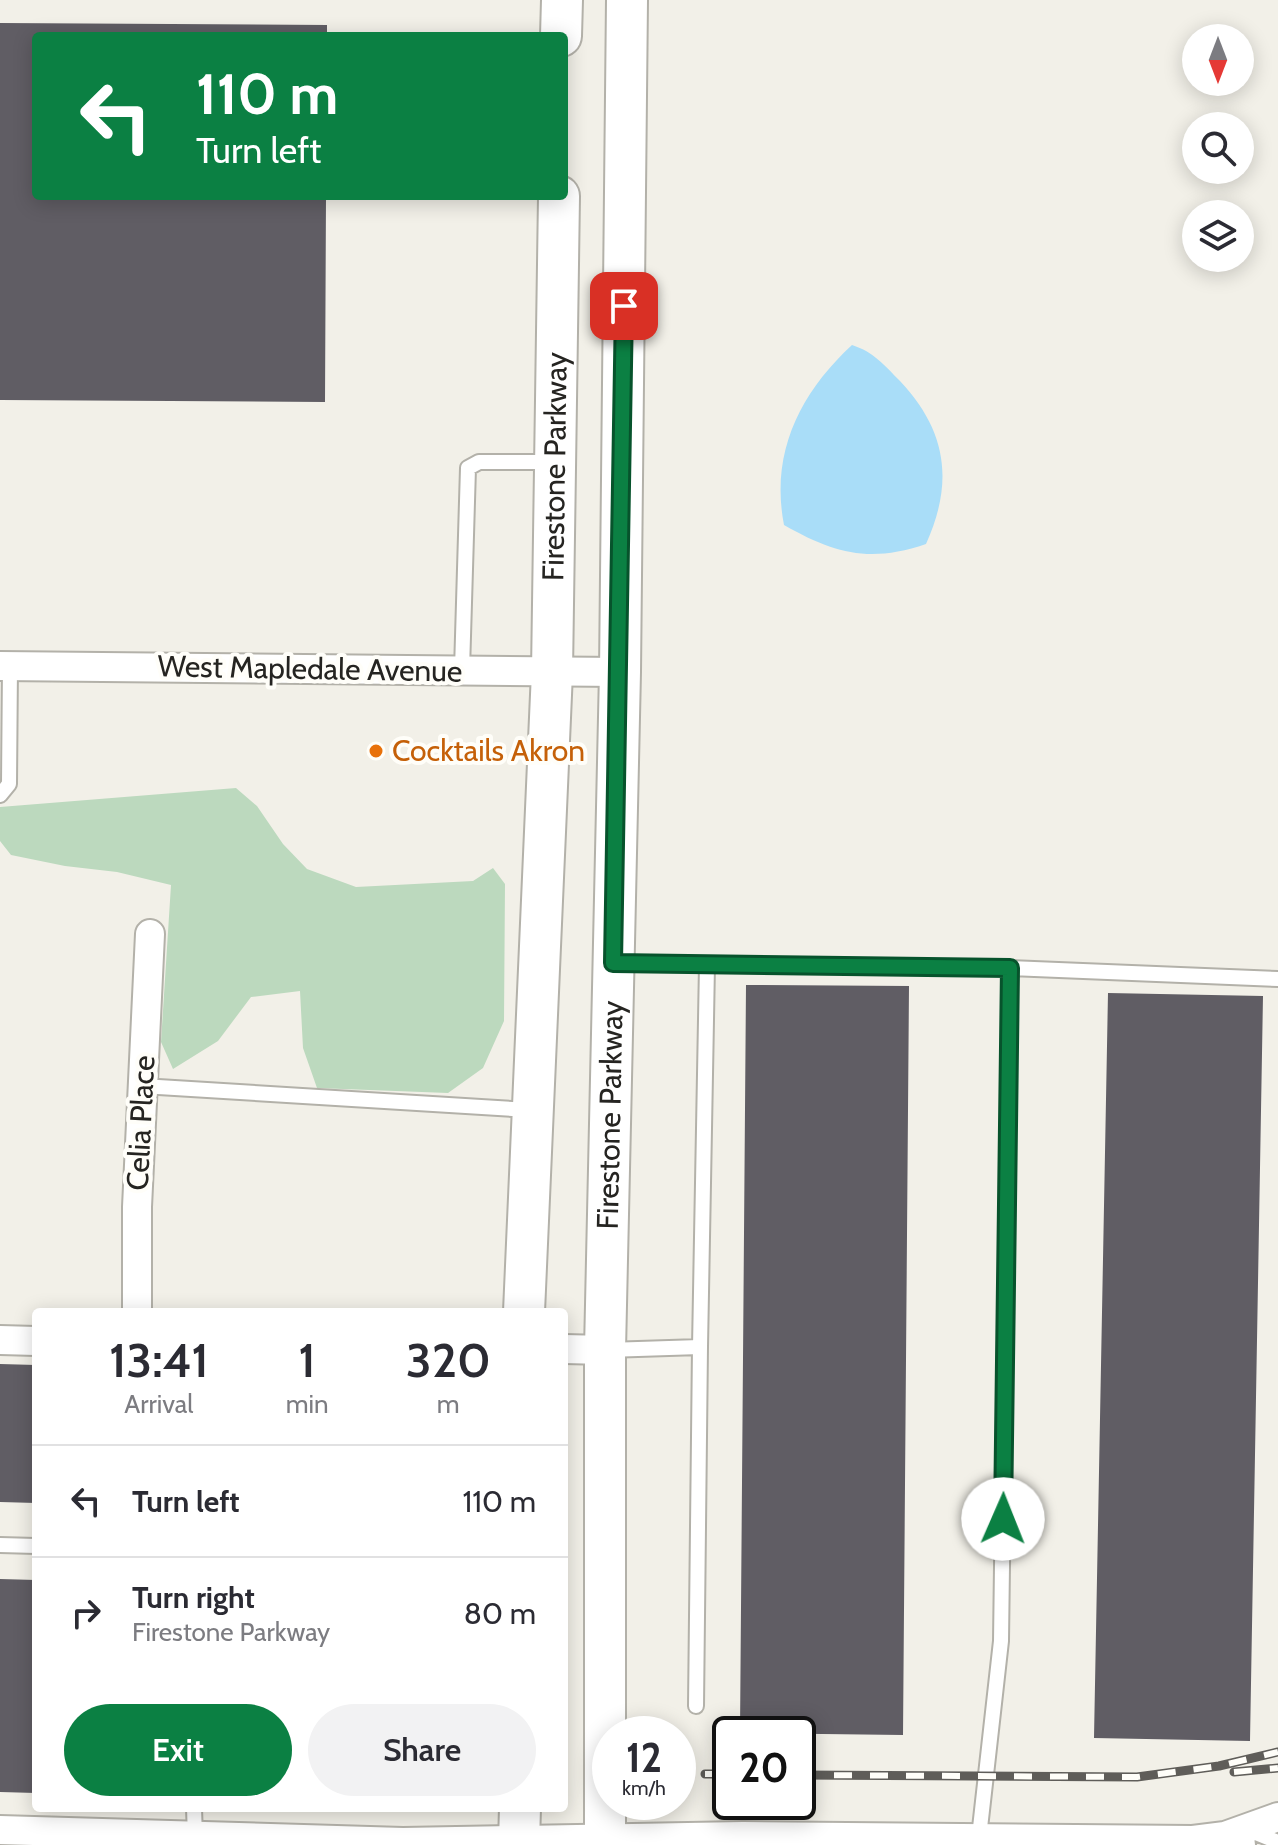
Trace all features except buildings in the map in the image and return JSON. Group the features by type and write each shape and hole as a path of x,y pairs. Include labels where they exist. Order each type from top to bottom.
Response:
{"street":[{"path":"561,32 562,0"},
{"name":"Firestone Parkway","path":"605,1842 605,1350 620,672 627,0"},
{"name":"Firestone Parkway","path":"524,1308 552,672 559,200"},
{"name":"West Mapledale Avenue","path":"5,666 620,672"},
{"name":"Celia Place","path":"137,1308 142,1086 150,934"},
{"path":"0,1340 32,1341"},
{"path":"568,1349 605,1350"},
{"path":"0,1830 195,1837 519,1832 605,1842 909,1841 979,1837 1193,1840 1247,1837 1278,1817"}],"lane":[{"path":"462,670 468,468 479,462 555,462"},
{"path":"0,795 9,784 5,666"},
{"path":"613,963 1010,968 1278,979"},
{"path":"696,1706 707,965"},
{"path":"979,1837 1001,1641 1010,968"},
{"path":"142,1086 533,1110"},
{"path":"605,1350 700,1347"},
{"path":"0,1545 32,1546"},
{"path":"194,1812 195,1837"},
{"path":"1247,1837 1278,1842"}],"green space":[{"path":"236,788 257,806 283,844 307,869 356,887 473,881 493,868 505,884 504,1021 483,1068 448,1093 317,1088 303,1048 300,991 251,997 218,1041 173,1069 161,1042 171,885 117,872 11,855 0,841 0,807"}],"water":[{"path":"852,345 873,355 900,381 928,419 936,438 942,478 935,521 926,544 887,553 853,552 820,543 784,525 781,473 793,426 817,383"}],"railway":[{"path":"816,1775 1137,1777 1219,1766 1278,1752"},
{"path":"1234,1772 1278,1768"},
{"path":"705,1774 712,1774"}],"place":[{"name":"Cocktails Akron","path":"376,751"}],"route":[{"path":"624,306 613,963 1010,968 1003,1519"}]}
